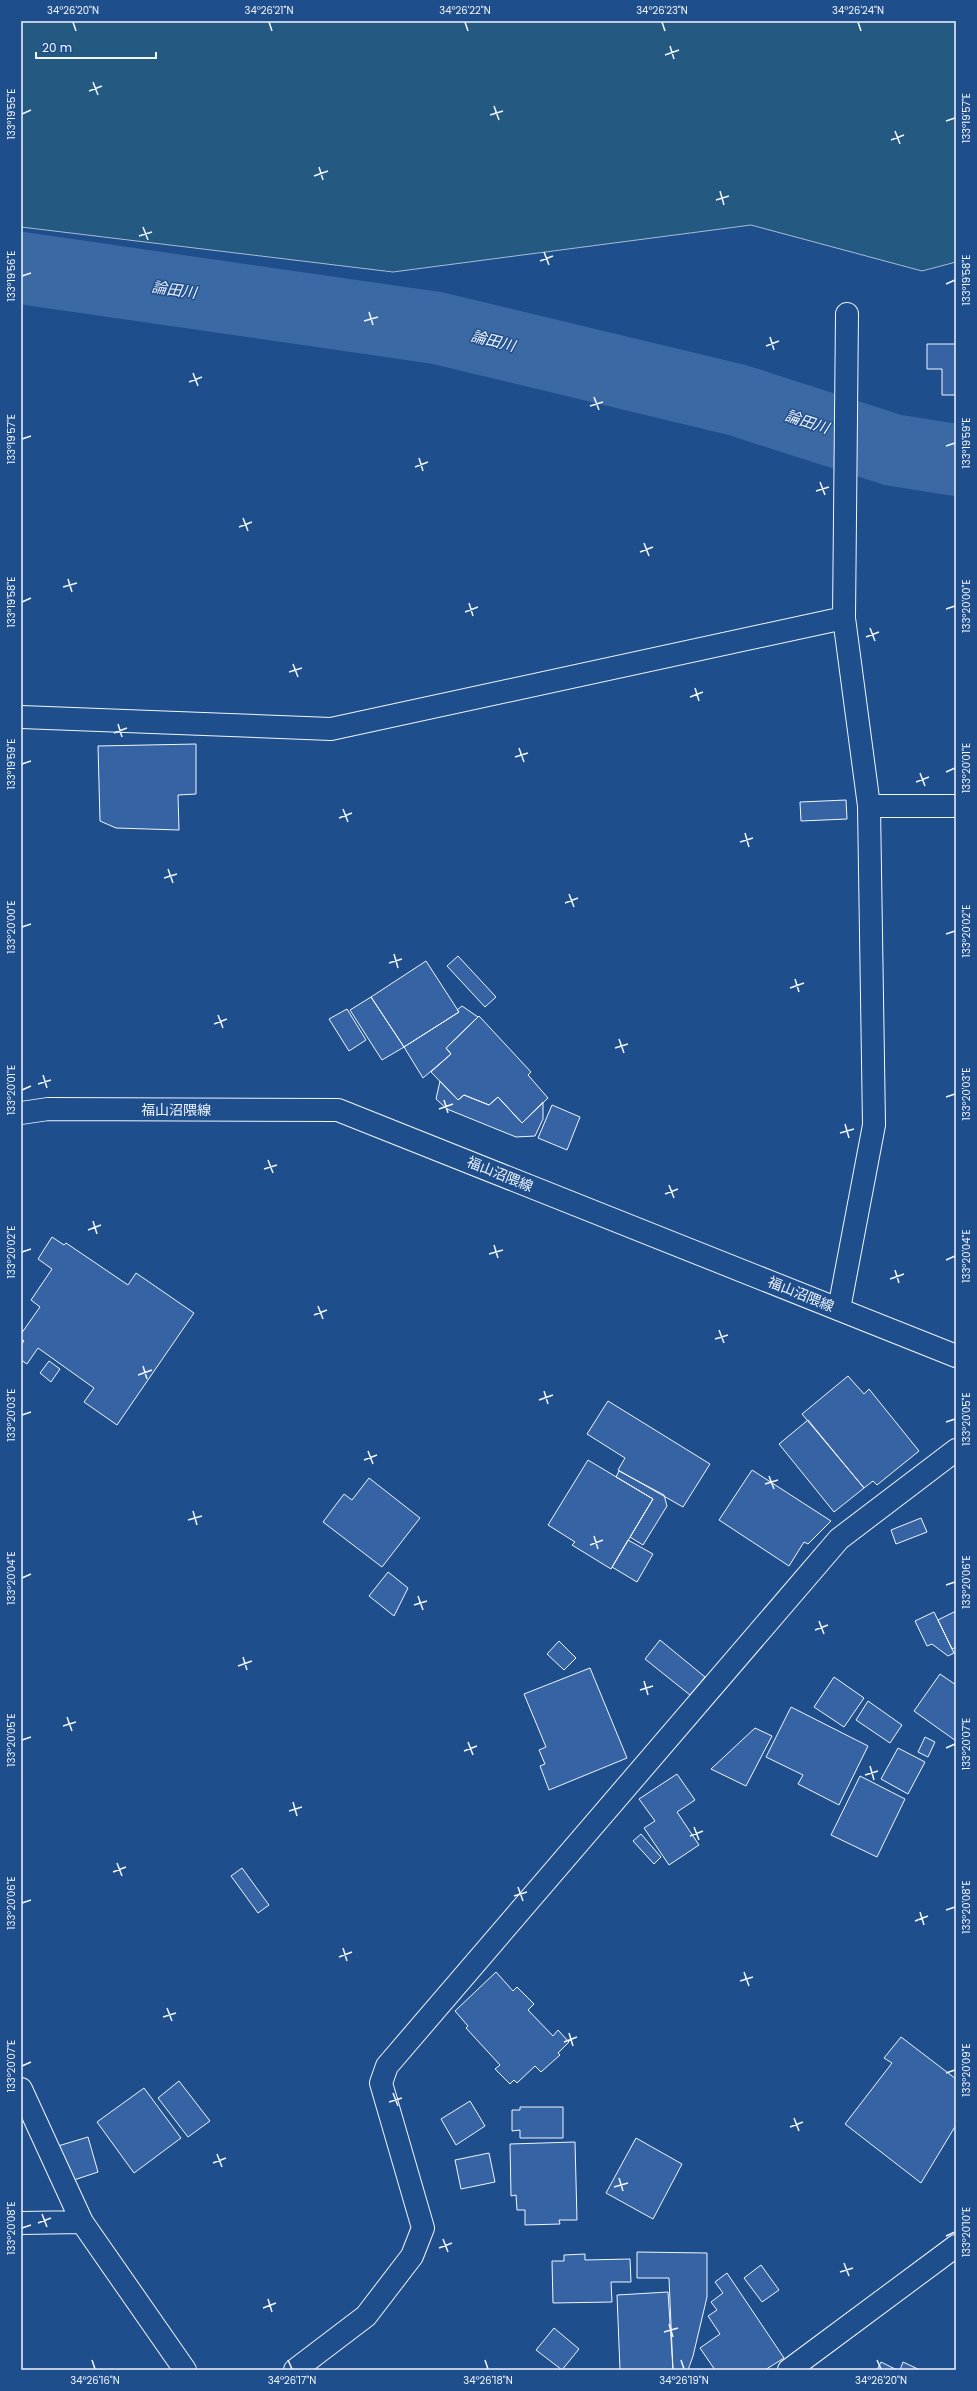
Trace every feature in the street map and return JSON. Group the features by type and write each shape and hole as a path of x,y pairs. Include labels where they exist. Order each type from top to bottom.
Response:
{"street":[{"path":"839,1308 874,1125 869,806 844,618 847,314"},
{"path":"21,717 331,729 844,618"},
{"path":"869,806 956,806"},
{"name":"福山沼隈線","path":"21,1113 48,1109 338,1110 839,1308 956,1356"},
{"path":"295,2370 366,2316 412,2256 423,2228 381,2083 387,2066 840,1539 956,1450"},
{"path":"21,2089 82,2222 186,2370"},
{"path":"21,2222 82,2222"},
{"path":"789,2370 956,2246"}],"shaded area":[{"path":"21,21 956,21 956,262 922,271 751,225 393,272 21,227"}],"building":[{"path":"927,344 956,344 956,395 942,395 942,369 927,369"},
{"path":"196,744 196,794 178,795 179,830 116,828 100,821 98,746"},
{"path":"846,800 847,819 801,821 800,802"},
{"path":"458,956 496,997 485,1007 447,966"},
{"path":"426,961 459,1012 404,1047 371,997"},
{"path":"371,997 404,1047 382,1060 350,1010"},
{"path":"462,1006 478,1017 446,1048 451,1054 423,1078 404,1047 459,1012 457,1010"},
{"path":"347,1009 366,1040 349,1051 329,1019"},
{"path":"479,1016 531,1072 528,1075 548,1098 522,1123 498,1097 489,1105 464,1095 458,1100 431,1072 451,1054 446,1048"},
{"path":"440,1081 458,1100 464,1095 489,1105 498,1097 522,1123 543,1102 543,1119 535,1136 516,1137 447,1109 436,1099"},
{"path":"552,1105 580,1117 567,1150 538,1138"},
{"path":"52,1237 64,1245 66,1243 128,1285 136,1273 194,1313 117,1425 84,1402 94,1388 38,1348 27,1364 21,1360 21,1345 24,1341 21,1339 21,1334 40,1307 31,1300 52,1269 38,1259"},
{"path":"49,1361 60,1369 51,1382 40,1373"},
{"path":"848,1376 864,1394 869,1389 919,1451 877,1485 873,1481 864,1488 802,1414"},
{"path":"608,1401 710,1464 683,1507 618,1470 625,1458 587,1434"},
{"path":"808,1420 864,1488 834,1512 779,1444"},
{"path":"588,1460 653,1499 611,1569 572,1545 575,1542 548,1525"},
{"path":"752,1470 831,1521 808,1544 804,1542 789,1566 719,1520"},
{"path":"619,1471 664,1495 667,1506 643,1545 630,1537 653,1499 616,1477"},
{"path":"369,1478 420,1518 382,1567 323,1522 344,1494 352,1500"},
{"path":"921,1518 927,1532 896,1544 891,1530"},
{"path":"628,1540 653,1554 637,1582 612,1567"},
{"path":"388,1572 408,1588 394,1616 369,1596"},
{"path":"956,1611 956,1647 952,1649 938,1620"},
{"path":"934,1612 954,1653 948,1656 932,1644 927,1646 915,1621"},
{"path":"660,1640 705,1677 690,1695 645,1659"},
{"path":"559,1641 576,1658 564,1670 547,1654"},
{"path":"590,1668 627,1758 549,1790 540,1766 545,1764 539,1750 546,1747 524,1694"},
{"path":"940,1674 956,1685 956,1741 914,1711"},
{"path":"834,1677 864,1698 844,1727 814,1707"},
{"path":"868,1701 902,1725 890,1743 856,1720"},
{"path":"791,1707 868,1746 839,1805 798,1784 803,1775 766,1757"},
{"path":"755,1728 772,1736 746,1786 711,1769"},
{"path":"925,1737 935,1742 928,1757 918,1752"},
{"path":"898,1748 925,1762 908,1794 881,1779"},
{"path":"677,1774 695,1800 677,1812 699,1845 669,1865 644,1828 655,1821 639,1799"},
{"path":"860,1776 905,1799 877,1857 831,1835"},
{"path":"641,1834 661,1857 654,1864 633,1841"},
{"path":"242,1868 269,1905 258,1913 231,1876"},
{"path":"496,1972 513,1991 517,1987 534,2004 528,2010 553,2036 558,2030 569,2042 558,2053 560,2055 541,2072 535,2066 517,2083 514,2080 510,2084 495,2069 500,2065 466,2028 468,2026 455,2011"},
{"path":"901,2037 956,2079 956,2125 921,2183 845,2124 892,2063 884,2058"},
{"path":"179,2081 210,2121 188,2137 158,2098"},
{"path":"144,2088 181,2138 134,2173 97,2122"},
{"path":"470,2101 485,2126 456,2145 441,2119"},
{"path":"520,2107 563,2107 563,2138 520,2138 520,2130 512,2131 512,2110 520,2110"},
{"path":"88,2137 98,2172 68,2182 58,2146"},
{"path":"636,2138 682,2164 653,2219 606,2193"},
{"path":"575,2142 577,2220 559,2220 560,2224 525,2225 525,2210 517,2210 516,2195 511,2196 510,2144"},
{"path":"489,2153 495,2182 461,2189 455,2160"},
{"path":"637,2252 707,2253 707,2297 693,2356 688,2370 673,2370 669,2278 637,2278"},
{"path":"585,2254 585,2260 630,2259 631,2282 611,2282 612,2302 553,2303 552,2261 564,2261 564,2255"},
{"path":"761,2265 779,2290 762,2302 744,2278"},
{"path":"727,2273 784,2358 765,2370 715,2370 700,2348 720,2334 708,2316 717,2310 711,2302 723,2293 715,2282"},
{"path":"668,2292 673,2370 620,2370 617,2295"},
{"path":"554,2328 579,2349 562,2370 536,2350"},
{"path":"881,2362 897,2370 877,2370"},
{"path":"903,2362 920,2370 900,2370"}],"waterway":[{"name":"論田川","path":"21,268 437,328 737,400 893,450 956,460"}]}
